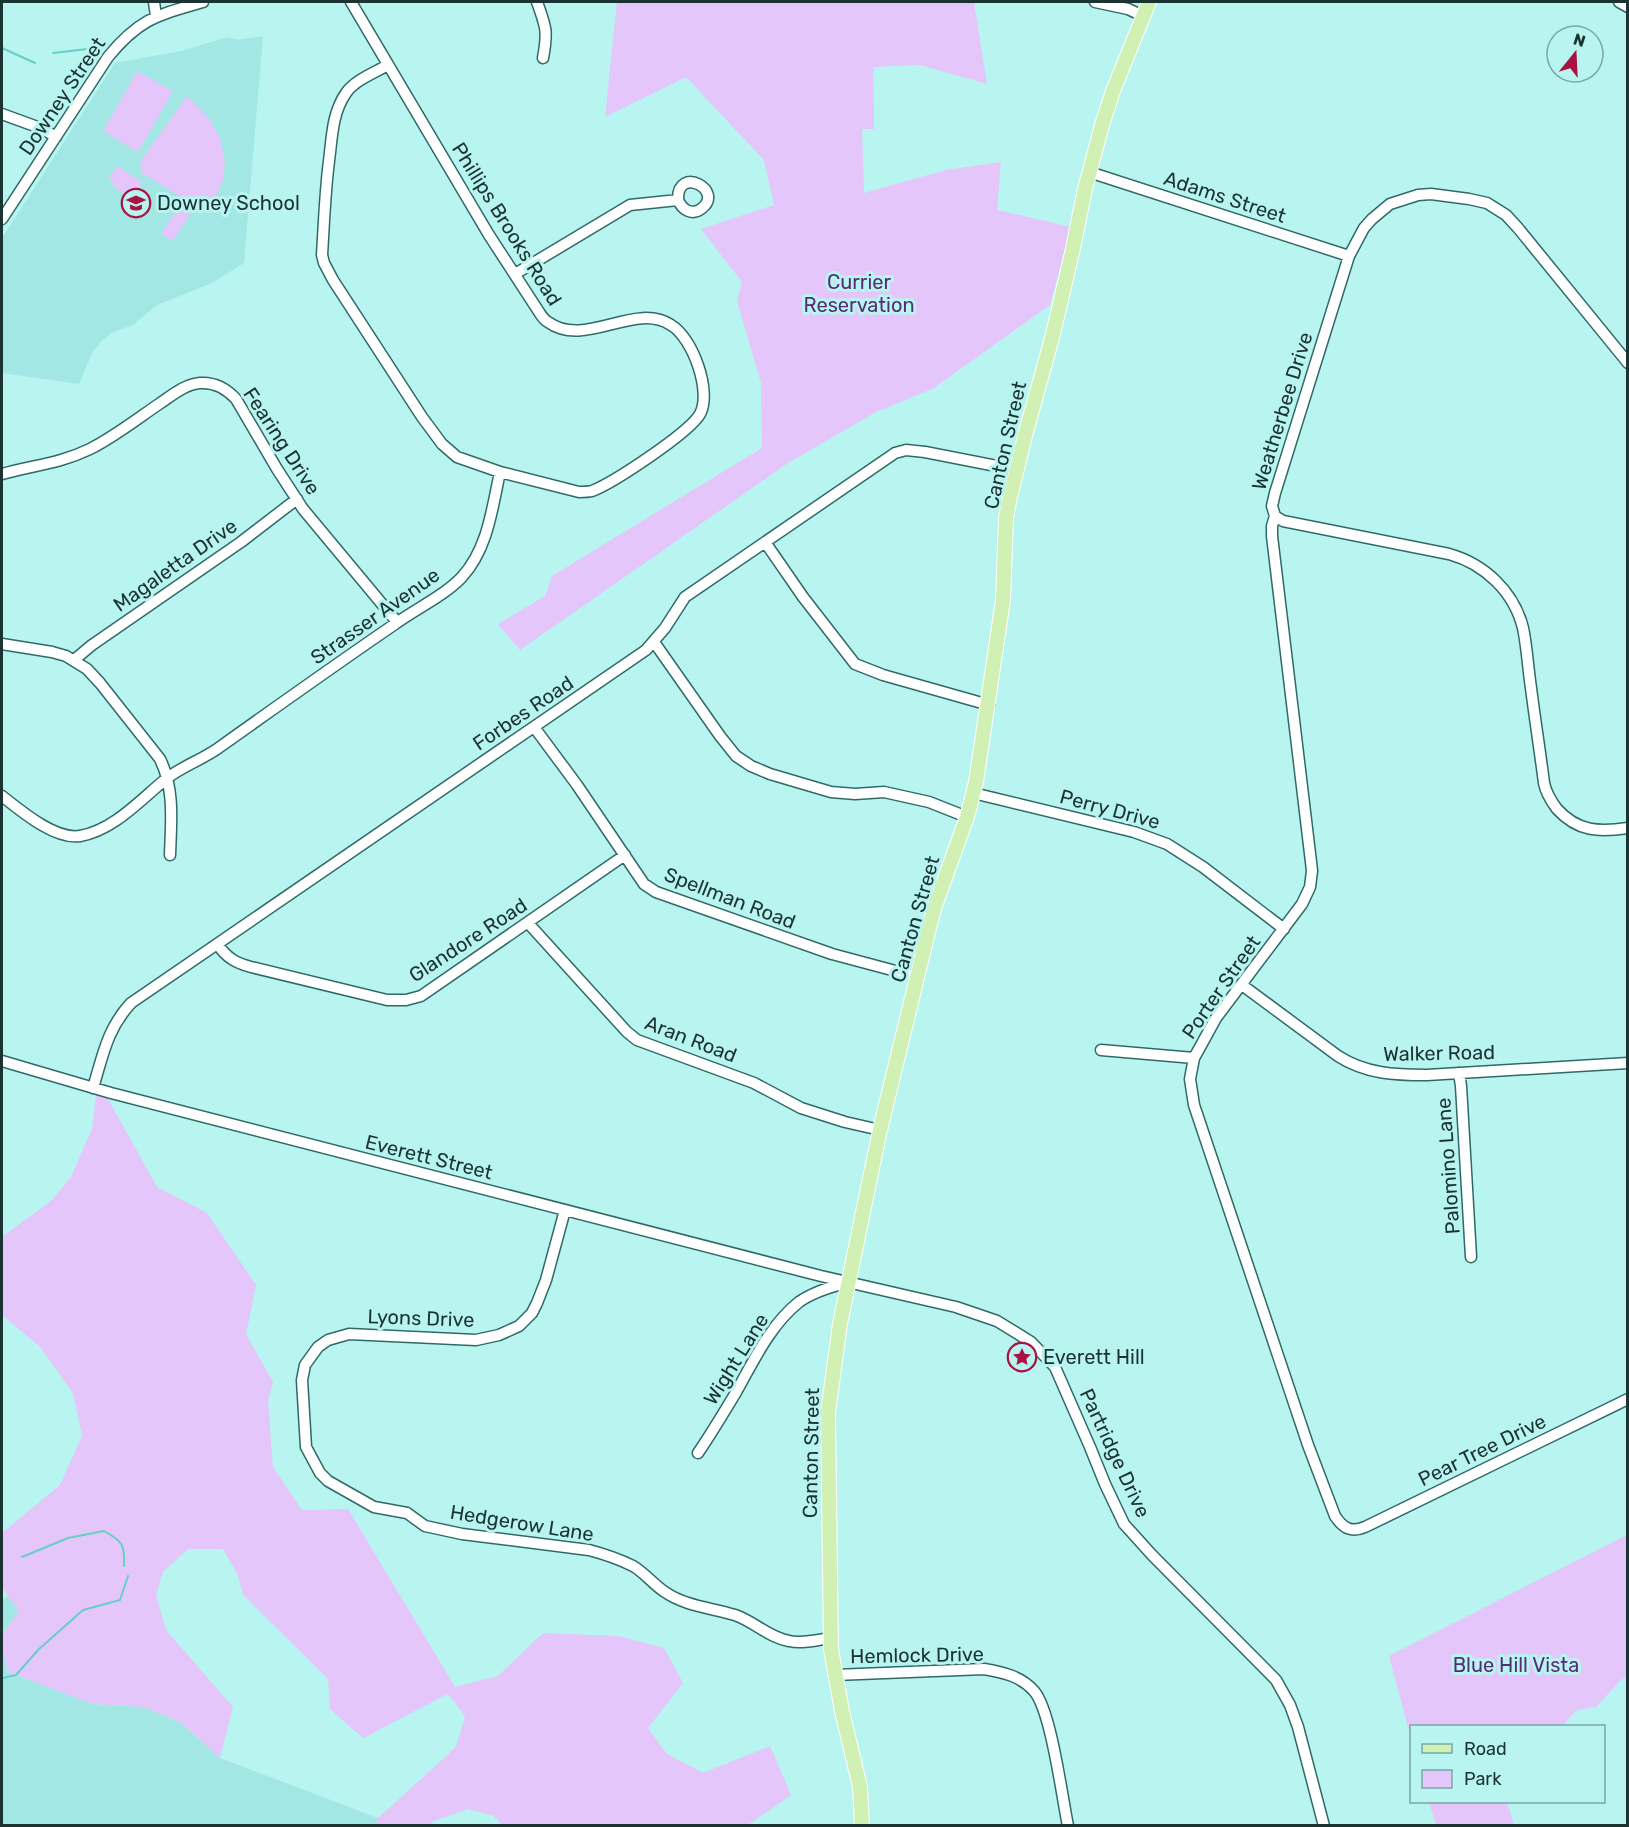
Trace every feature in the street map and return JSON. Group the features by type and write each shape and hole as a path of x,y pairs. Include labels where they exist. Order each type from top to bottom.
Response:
{"main road":[{"name":"Canton Street","path":"862,1826 861,1787 842,1712 830,1638 828,1416 839,1332 880,1130 935,906 967,818 973,793 989,705 1003,600 1006,518 1017,470 1054,327 1089,171 1113,91 1149,2"}],"street":[{"path":"154,2 156,16"},
{"name":"Downey Street","path":"2,219 108,57 131,32 156,16 203,2"},
{"name":"Phillips Brooks Road","path":"351,2 489,235 547,322 560,327 582,330 648,318 670,323 682,333 693,350 704,401 700,414 692,424 668,444 615,478 589,492 579,492 500,472"},
{"path":"537,2 546,26 547,36 543,58"},
{"path":"1095,2 1128,9 1143,16"},
{"path":"1619,2 1628,7"},
{"path":"388,65 354,85 346,93 336,114 325,199 322,255 324,263 422,417 442,444 458,457 500,472"},
{"path":"2,114 43,129 56,137"},
{"name":"Adams Street","path":"1089,171 1349,256"},
{"name":"Weatherbee Drive","path":"1628,363 1506,215 1487,203 1431,194 1418,195 1390,204 1372,219 1349,256 1272,507 1275,516 1283,521 1455,555 1476,565 1499,584 1512,601 1523,629 1544,783 1551,801 1567,819 1580,827 1605,830 1628,828"},
{"path":"515,274 630,205 678,200"},
{"name":"Fearing Drive","path":"2,474 28,466 62,461 91,448 192,384 201,382 217,385 236,399 297,499 397,622"},
{"name":"Forbes Road","path":"93,1088 109,1034 131,1003 646,650 685,597 895,453 906,450 925,452 1017,470"},
{"name":"Strasser Avenue","path":"2,796 63,836 79,836 104,828 142,801 168,778 211,753 461,578 476,559 489,526 500,472"},
{"name":"Magaletta Drive","path":"74,660 92,645 241,542 297,499"},
{"name":"Porter Street","path":"1275,516 1272,536 1312,871 1310,887 1284,929 1216,1018 1194,1058 1190,1079 1194,1105 1312,1455 1335,1516 1340,1524 1351,1530"},
{"path":"765,542 846,656 855,664 883,675 989,705"},
{"path":"654,642 736,756 751,766 831,792 855,794 884,792 929,802 967,818"},
{"path":"2,644 52,652 74,660 87,669 107,692 160,759 168,778 172,801 170,855"},
{"name":"Spellman Road","path":"534,727 577,785 644,884 656,892 813,948 918,977"},
{"name":"Perry Drive","path":"973,793 1134,832 1167,844 1203,867 1284,929"},
{"name":"Glandore Road","path":"218,945 225,955 236,963 387,1000 406,1000 421,996 624,855"},
{"name":"Aran Road","path":"528,923 627,1032 638,1040 754,1083 801,1108 880,1130"},
{"name":"Walker Road","path":"1242,985 1338,1056 1365,1069 1384,1074 1459,1073 1628,1063"},
{"path":"1101,1050 1194,1058"},
{"name":"Everett Street","path":"2,1061 93,1088 848,1282"},
{"name":"Palomino Lane","path":"1459,1073 1471,1257"},
{"name":"Lyons Drive","path":"303,1394 304,1371 309,1359 322,1343 335,1337 355,1334 476,1340 500,1335 519,1326 532,1313 537,1303 546,1280 565,1210"},
{"name":"Wight Lane","path":"698,1453 762,1346 788,1313 812,1294 848,1282"},
{"name":"Partridge Drive","path":"848,1282 956,1307 997,1321 1031,1342 1054,1367 1086,1436 1104,1484 1124,1524 1152,1556 1276,1680 1290,1705 1298,1727 1324,1826"},
{"name":"Hedgerow Lane","path":"303,1394 306,1447 320,1473 328,1481 374,1506 407,1513 425,1526 462,1534 580,1549 609,1556 634,1567 666,1593 685,1602 735,1615 754,1623 769,1635 790,1642 830,1638"},
{"name":"Pear Tree Drive","path":"1351,1530 1365,1527 1628,1399"},
{"name":"Hemlock Drive","path":"835,1675 984,1669 999,1671 1020,1680 1036,1692 1047,1716 1068,1826"}],"shaded area":[{"name":"Downey School","path":"263,36 244,263 212,283 157,305 133,325 113,332 93,351 79,384 2,373 2,238 115,63 181,51 228,37 237,40"},
{"path":"9,1596 19,1612 2,1635 2,1599"},
{"path":"2,1645 8,1672 93,1704 143,1707 180,1722 220,1758 378,1818 375,1825 2,1825"}],"green space":[{"name":"Currier Reservation","path":"617,2 974,2 987,84 920,65 873,67 874,129 862,129 864,193 946,170 1001,162 997,210 1071,227 1050,305 934,388 876,412 788,463 520,650 498,624 545,596 552,576 762,448 761,383 737,301 742,282 701,229 774,205 764,160 686,77 605,117"},
{"path":"137,71 173,91 138,152 103,131"},
{"path":"187,96 208,117 220,138 225,160 223,181 212,205 189,202 142,173 140,162"},
{"path":"117,166 142,182 133,196 124,199 123,193 114,187 114,183 109,178"},
{"path":"181,203 192,211 173,241 161,234"},
{"path":"96,1095 108,1099 157,1187 207,1213 256,1285 246,1334 273,1382 268,1401 273,1467 302,1510 348,1509 455,1687 498,1676 543,1633 618,1636 664,1648 683,1683 648,1728 667,1754 703,1773 770,1746 791,1795 748,1825 502,1825 494,1816 468,1809 434,1821 429,1825 375,1825 378,1818 456,1747 465,1716 448,1694 363,1738 330,1709 328,1679 243,1595 238,1575 223,1549 188,1549 163,1572 156,1595 166,1630 233,1707 220,1758 180,1722 143,1707 93,1704 8,1672 2,1635 19,1611 2,1588 2,1533 60,1485 82,1436 73,1393 40,1347 2,1315 2,1237 51,1201 71,1177 92,1129"},
{"name":"Blue Hill Vista","path":"1627,1535 1627,1676 1596,1707 1577,1710 1563,1725 1410,1725 1410,1734 1389,1656"},
{"path":"1429,1803 1507,1803 1514,1825 1436,1825"}],"waterway":[{"path":"2,48 35,63"},
{"path":"53,53 96,48"},
{"path":"22,1557 68,1538 104,1531 121,1544 124,1566"},
{"path":"3,1678 16,1675 38,1650 83,1610 120,1600 128,1576"}],"place":[{"name":"Downey School","path":"136,203"},
{"name":"Everett Hill","path":"1022,1357"}]}
